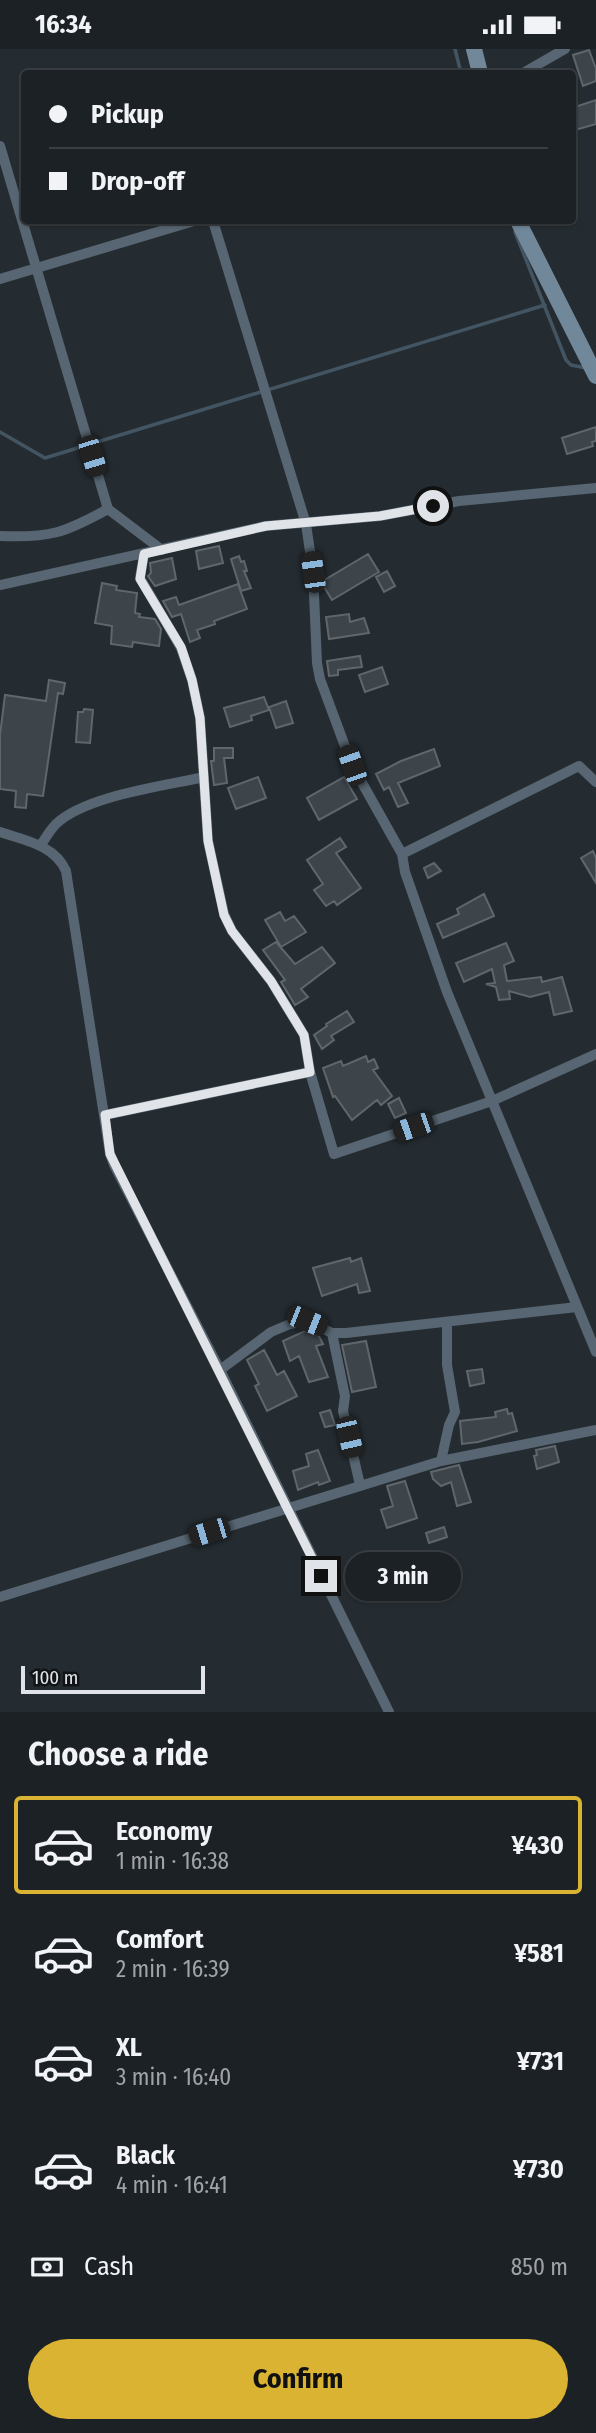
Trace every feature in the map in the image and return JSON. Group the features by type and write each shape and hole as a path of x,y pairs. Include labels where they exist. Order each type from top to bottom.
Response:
{"main road":[{"path":"474,49 479,70"},
{"path":"520,224 596,376"}],"street":[{"path":"528,70 565,49"},
{"path":"0,146 21,218"},
{"path":"23,224 108,509 162,550"},
{"path":"0,279 184,224"},
{"path":"214,224 306,523 313,572 320,679 360,782 402,854 405,872 447,992 596,1352"},
{"path":"0,585 266,526 380,516 459,501 596,488"},
{"path":"0,536 34,537 53,534 75,527 108,509"},
{"path":"144,554 140,579 181,647 192,680 200,718 208,841 224,915 232,931 271,981 304,1035 310,1072 334,1154 492,1101 596,1055"},
{"path":"402,854 579,766 596,782"},
{"path":"40,846 56,824 98,801 204,777"},
{"path":"0,831 53,852 66,871 110,1154 114,1165 220,1370 389,1712"},
{"path":"105,1115 310,1072"},
{"path":"220,1370 271,1332 307,1321 332,1333 578,1307"},
{"path":"441,1461 449,1425 455,1412 447,1365 447,1322"},
{"path":"332,1333 345,1396 343,1411 360,1485"},
{"path":"0,1597 441,1461 596,1430"}],"building":[{"path":"589,50 596,69 596,81 583,86 573,55"},
{"path":"596,100 596,124 576,130 576,107"},
{"path":"596,427 596,441 592,442 593,446 567,454 562,438"},
{"path":"219,546 223,563 199,569 196,551"},
{"path":"368,554 379,572 332,600 321,582"},
{"path":"239,556 241,562 244,561 247,571 244,571 251,588 241,591 231,559"},
{"path":"172,558 176,579 155,586 148,576 151,573 150,563"},
{"path":"387,571 395,586 384,592 376,577"},
{"path":"102,583 117,586 116,590 137,593 135,613 140,614 139,617 155,619 161,629 159,646 133,642 132,647 111,644 112,626 95,623"},
{"path":"238,584 247,609 197,630 200,638 190,642 181,614 172,617 163,601 176,597 179,605"},
{"path":"349,614 350,622 364,618 369,633 329,639 326,617"},
{"path":"360,656 362,667 338,670 338,675 329,676 327,661"},
{"path":"382,667 388,684 365,692 359,675"},
{"path":"49,680 65,683 63,694 58,693 43,796 27,794 26,808 15,807 16,791 0,789 0,735 5,695 46,701"},
{"path":"264,697 269,710 251,716 252,720 230,727 224,708"},
{"path":"286,701 293,723 276,728 269,707"},
{"path":"84,709 93,710 90,743 76,742 78,712 83,712"},
{"path":"214,748 233,748 233,758 224,758 227,783 214,785 211,761 214,761"},
{"path":"434,749 440,766 398,783 408,803 398,807 389,787 384,790 376,774"},
{"path":"258,777 266,798 236,809 228,788"},
{"path":"344,777 357,799 319,820 307,798"},
{"path":"340,838 346,847 336,853 361,888 337,905 334,901 326,906 314,890 323,884 307,860"},
{"path":"593,851 596,858 596,883 581,858"},
{"path":"434,863 441,871 428,878 424,868"},
{"path":"484,894 494,916 443,938 437,924 459,914 457,909"},
{"path":"280,912 285,921 294,916 306,932 281,947 265,920"},
{"path":"276,942 295,964 322,947 335,963 301,989 308,997 295,1005 281,982 285,980 263,950"},
{"path":"506,943 514,961 504,965 507,981 541,977 542,982 562,977 572,1011 554,1015 549,992 530,997 509,991 510,999 499,1000 496,987 486,984 495,983 492,969 464,982 456,963"},
{"path":"347,1011 354,1022 331,1036 334,1040 322,1049 314,1035"},
{"path":"366,1056 368,1062 374,1059 378,1068 373,1070 392,1096 381,1105 377,1100 352,1120 335,1096 333,1097 323,1068 341,1061 343,1066"},
{"path":"399,1098 406,1113 395,1118 388,1104"},
{"path":"350,1258 351,1262 361,1258 370,1291 359,1293 357,1284 322,1296 313,1268"},
{"path":"307,1330 319,1336 323,1344 316,1346 328,1377 309,1382 299,1356 290,1361 283,1341"},
{"path":"366,1341 376,1387 352,1392 342,1345"},
{"path":"264,1350 277,1375 284,1371 297,1396 267,1411 255,1386 259,1384 247,1360"},
{"path":"482,1369 484,1383 470,1386 467,1371"},
{"path":"507,1409 508,1414 512,1413 517,1431 462,1444 460,1421 496,1417 495,1412"},
{"path":"330,1410 335,1425 325,1427 320,1413"},
{"path":"555,1446 559,1462 537,1469 534,1456 537,1455 536,1450"},
{"path":"318,1450 330,1481 319,1485 318,1482 298,1490 293,1471 309,1466 306,1454"},
{"path":"459,1465 471,1502 457,1506 451,1482 441,1486 433,1479 431,1472"},
{"path":"405,1481 417,1518 387,1528 381,1510 393,1506 387,1486"},
{"path":"444,1527 447,1537 429,1543 426,1533"}],"waterway":[{"path":"455,49 460,70"},
{"path":"515,232 566,360 571,365 586,368"},
{"path":"0,432 45,458 545,305"}],"route":[{"path":"321,1576 110,1154 105,1115 310,1072 304,1035 271,981 242,946 224,915 208,841 200,718 192,680 181,647 140,579 144,554 266,526 380,516 433,506"}]}
